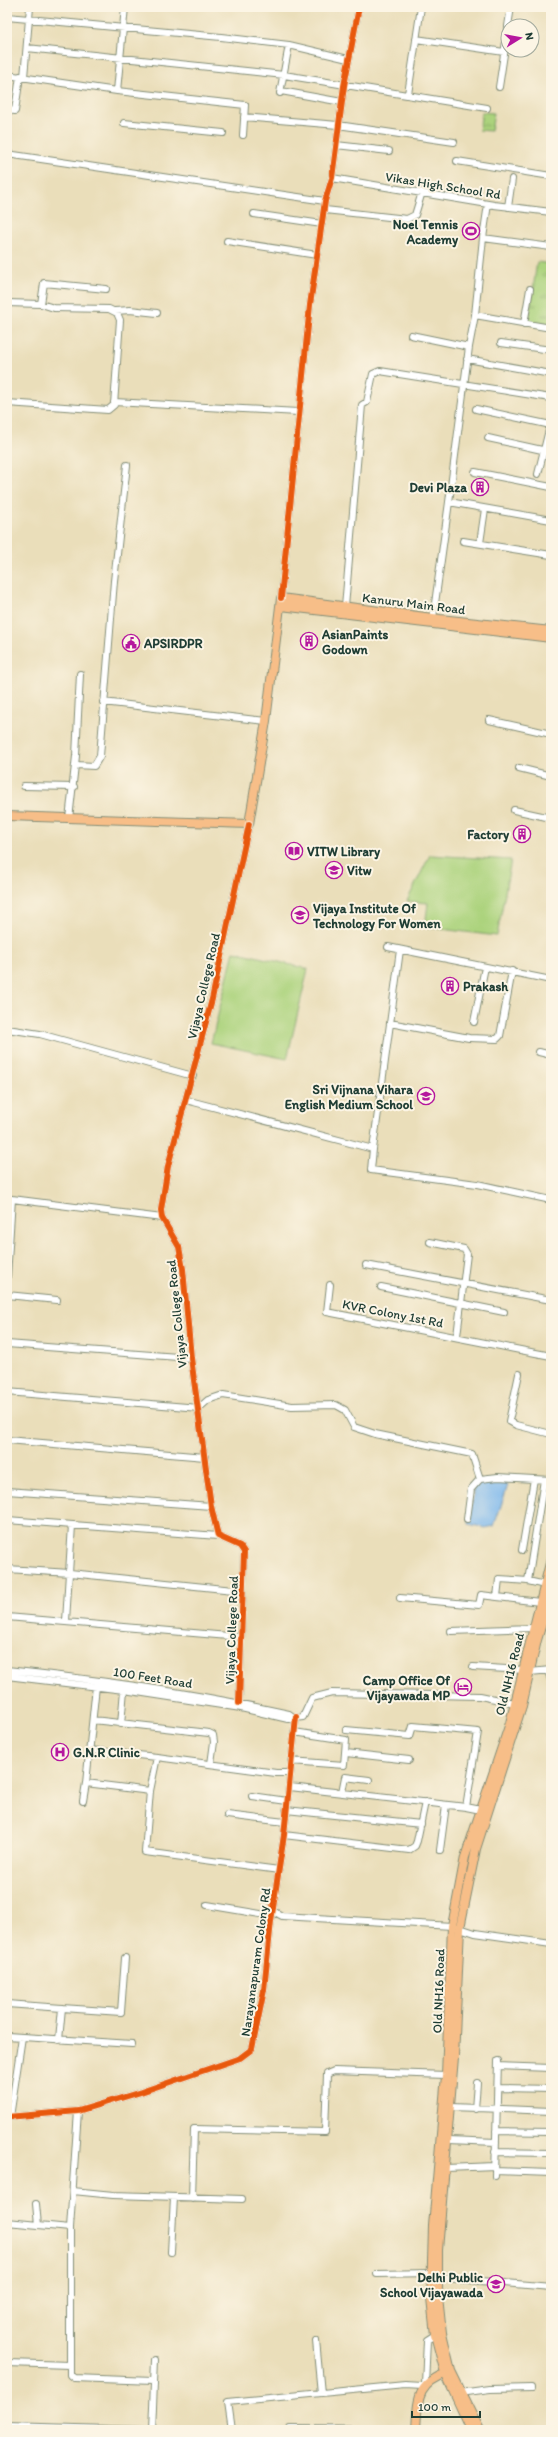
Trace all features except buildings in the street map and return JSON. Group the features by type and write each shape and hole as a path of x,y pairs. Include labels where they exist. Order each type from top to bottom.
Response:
{"main road":[{"name":"Kanuru Main Road","path":"281,602 344,607 381,615 433,618 551,638"},
{"name":"Kanuru Main Road","path":"281,602 508,630 551,631"},
{"path":"7,816 249,824 266,721 281,602"},
{"name":"Old NH16 Road","path":"527,1671 533,1628 546,1584 551,1559"},
{"name":"Old NH16 Road","path":"480,2430 472,2418 448,2372 438,2297 438,2250 451,2107 456,1927 476,1849 527,1671 550,1598"},
{"name":"Old NH16 Road","path":"471,2430 435,2335 432,2273 433,2226 446,2075 456,1927 465,1857 518,1705"},
{"path":"416,2430 418,2399 424,2385 448,2372"}],"street":[{"path":"7,110 15,111 27,48 30,7"},
{"path":"117,91 125,7"},
{"path":"281,602 298,412 317,255 325,201 332,178 348,59 359,7"},
{"path":"408,94 421,7"},
{"path":"510,18 512,7"},
{"path":"7,17 123,27 289,45 348,59"},
{"path":"416,39 500,51"},
{"path":"289,45 280,92 342,102"},
{"path":"27,48 284,75 344,86 408,94 487,108"},
{"path":"499,87 503,58"},
{"path":"7,75 117,91 245,105 243,135"},
{"path":"244,117 338,126 454,142"},
{"path":"124,123 222,133"},
{"path":"336,145 389,151"},
{"path":"7,154 325,201"},
{"path":"457,161 551,176"},
{"name":"Vikas High School Rd","path":"332,178 488,204 551,212"},
{"path":"508,206 512,179"},
{"path":"324,210 407,219 415,214 422,192"},
{"path":"433,618 463,383 475,315 488,204"},
{"path":"254,214 322,224"},
{"path":"483,238 551,247"},
{"path":"227,241 317,255"},
{"path":"42,304 44,283 106,289"},
{"path":"524,324 530,290"},
{"path":"7,303 42,304 54,308 115,311 130,310 157,313"},
{"path":"7,403 108,410 114,405 120,320 115,311"},
{"path":"475,315 551,328"},
{"path":"411,335 469,347"},
{"path":"501,343 551,350"},
{"path":"467,359 551,374"},
{"path":"344,607 362,405 367,402 373,374 380,371 551,398"},
{"path":"114,402 298,412"},
{"path":"476,409 551,424 538,474"},
{"path":"488,438 551,452"},
{"path":"76,765 94,766 99,760 103,702 127,465"},
{"path":"475,472 551,487"},
{"path":"449,502 551,520"},
{"path":"480,543 485,509"},
{"path":"464,541 551,555"},
{"path":"69,819 76,765 80,674"},
{"path":"103,702 266,721"},
{"path":"489,720 551,734"},
{"path":"519,768 551,776"},
{"path":"24,786 74,787"},
{"path":"514,810 551,818"},
{"name":"Vijaya College Road","path":"239,1702 244,1552 240,1546 218,1536 211,1506 199,1408 191,1358 181,1258 174,1236 162,1218 162,1195 212,999 249,824"},
{"path":"388,947 551,980"},
{"path":"368,1176 371,1170 400,950"},
{"path":"474,1022 485,967"},
{"path":"390,1023 469,1038 497,1040 500,1036 512,971"},
{"path":"7,1029 40,1034 192,1076"},
{"path":"539,1052 551,1055"},
{"path":"186,1100 373,1149"},
{"path":"371,1170 471,1183 551,1200"},
{"path":"7,1277 10,1198 162,1218"},
{"path":"430,1242 466,1251 462,1303 457,1336 551,1356"},
{"path":"366,1265 551,1300"},
{"name":"KVR Colony 1st Rd","path":"330,1285 327,1312 457,1336"},
{"path":"381,1287 504,1312"},
{"path":"7,1295 57,1300"},
{"path":"7,1344 191,1358"},
{"path":"519,1374 509,1421 551,1434"},
{"path":"7,1392 199,1408 208,1400 223,1395 292,1406 336,1405 345,1410 354,1427 374,1434 472,1454 480,1479"},
{"path":"7,1440 205,1456"},
{"path":"467,1519 471,1489 480,1479 498,1477 548,1480 528,1581"},
{"path":"522,1550 534,1479"},
{"path":"7,1491 211,1506"},
{"path":"7,1520 218,1536"},
{"path":"66,1621 72,1525"},
{"path":"7,1569 70,1573 243,1591"},
{"path":"497,1597 500,1579 546,1584"},
{"path":"400,1598 479,1605 481,1595 540,1602"},
{"path":"7,1617 240,1637"},
{"path":"451,1631 533,1628"},
{"path":"473,1667 550,1671 551,1680"},
{"name":"100 Feet Road","path":"7,1670 100,1680 239,1702 289,1714 294,1717"},
{"name":"100 Feet Road","path":"7,1676 124,1690 241,1708 288,1718 294,1717"},
{"path":"83,1801 90,1750 96,1686"},
{"path":"120,1724 124,1690"},
{"path":"294,1717 303,1717 306,1714 312,1698 332,1693 480,1696 518,1705"},
{"name":"Narayanapuram Colony Rd","path":"8,2117 78,2111 141,2092 249,2053 255,2045 264,1990 272,1916 290,1787 294,1717"},
{"path":"93,1720 209,1733 213,1735 214,1742 210,1764"},
{"path":"346,1730 410,1736 413,1726 478,1732 466,1807"},
{"path":"291,1761 344,1765 346,1753 346,1740 294,1732"},
{"path":"90,1750 157,1756 247,1770 290,1773"},
{"path":"346,1753 409,1760"},
{"path":"157,1756 150,1791 145,1852 279,1870"},
{"path":"342,1792 345,1777 369,1780"},
{"path":"86,1783 150,1791"},
{"path":"290,1787 446,1804 481,1810"},
{"path":"252,1796 287,1801"},
{"path":"284,1835 409,1850 415,1846 425,1802"},
{"path":"440,1850 446,1804"},
{"path":"286,1810 421,1824"},
{"path":"226,1815 285,1822"},
{"path":"207,1905 272,1916 456,1927 475,1933 551,1944"},
{"path":"272,1916 282,1916"},
{"path":"7,2004 121,2012 125,1958"},
{"path":"59,2040 62,2008"},
{"path":"7,2036 132,2044"},
{"path":"8,2117 22,2037"},
{"path":"495,2171 498,2063 551,2068"},
{"path":"192,2198 194,2129 325,2132 327,2074 334,2071 446,2075"},
{"path":"475,2109 477,2083"},
{"path":"498,2088 551,2089"},
{"path":"451,2107 551,2111"},
{"path":"78,2111 70,2228 70,2375 74,2378 153,2381"},
{"path":"496,2131 551,2132"},
{"path":"448,2140 496,2142"},
{"path":"496,2152 551,2153"},
{"path":"446,2168 551,2173"},
{"path":"73,2191 174,2198 242,2199"},
{"path":"171,2252 174,2198"},
{"path":"36,2204 38,2225"},
{"path":"7,2222 70,2228"},
{"path":"377,2274 432,2273"},
{"path":"446,2278 551,2287"},
{"path":"232,2430 228,2402 405,2385 424,2385 427,2340 435,2335"},
{"path":"316,2341 321,2393"},
{"path":"152,2430 155,2360"},
{"path":"7,2363 70,2365"},
{"path":"460,2393 490,2389 531,2388"},
{"path":"472,2418 484,2430"},
{"path":"7,2426 145,2430"},
{"path":"290,2429 395,2430"}],"green space":[{"path":"482,112 494,113 491,131 479,130"},
{"path":"537,262 551,264 551,326 528,323"},
{"path":"430,855 511,860 497,936 425,927 428,903 407,901"},
{"path":"234,951 308,969 287,1059 211,1043"}],"water":[{"path":"500,1480 508,1485 494,1526 485,1528 469,1524 474,1487 483,1481"}],"cycle path":[{"path":"281,598 310,305 325,201 332,178 344,86 359,7"},
{"path":"239,1703 244,1552 240,1546 218,1536 211,1506 191,1358 183,1269 179,1247 162,1218 161,1210 168,1166 212,999 249,824"},
{"path":"7,2117 78,2111 141,2092 240,2058 252,2049 264,1990 271,1921 284,1835 296,1717"}],"place":[{"name":"Noel Tennis Academy","path":"471,231"},
{"name":"Devi Plaza","path":"480,487"},
{"name":"AsianPaints Godown","path":"309,641"},
{"name":"APSIRDPR","path":"131,643"},
{"name":"Factory","path":"522,834"},
{"name":"VITW Library","path":"294,851"},
{"name":"Vitw","path":"334,870"},
{"name":"Vijaya Institute Of Technology For Women","path":"300,915"},
{"name":"Prakash","path":"450,986"},
{"name":"Sri Vijnana Vihara English Medium School","path":"426,1096"},
{"name":"Camp Office Of Vijayawada MP","path":"463,1687"},
{"name":"G.N.R Clinic","path":"60,1752"},
{"name":"Delhi Public School Vijayawada","path":"496,2284"}]}
